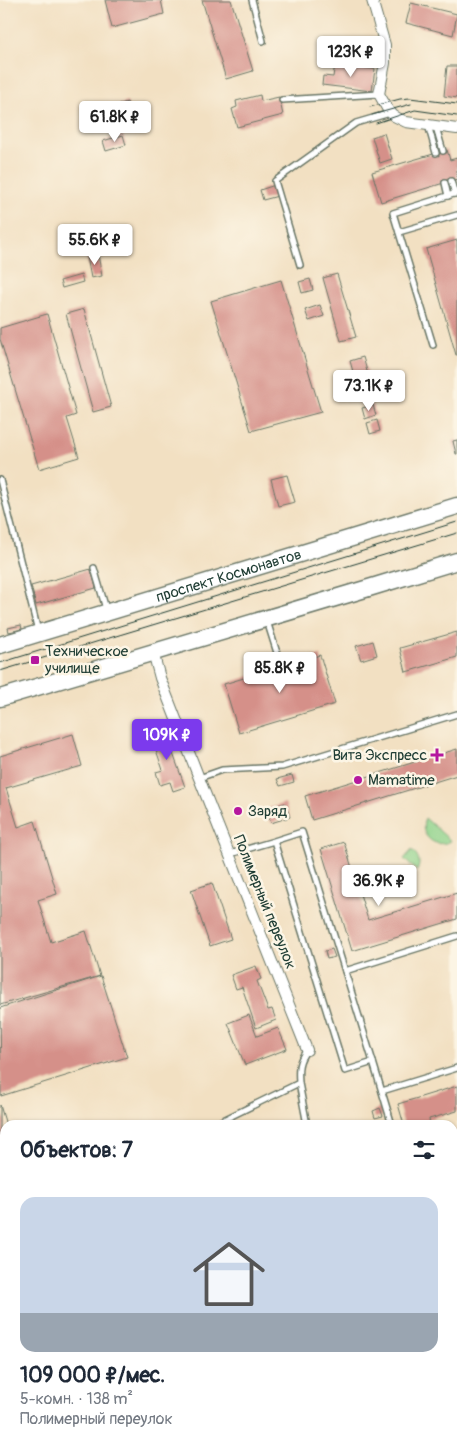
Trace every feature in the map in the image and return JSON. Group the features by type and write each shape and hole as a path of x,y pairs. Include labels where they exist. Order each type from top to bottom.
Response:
{"main road":[{"name":"проспект Космонавтов","path":"0,646 457,506"},
{"path":"0,698 266,620 457,561"}],"street":[{"path":"372,0 385,45 385,63 380,94 390,113 400,120 457,130"},
{"name":"Полимерный переулок","path":"153,652 160,678 307,1050"}],"lane":[{"path":"252,0 264,41"},
{"path":"282,100 380,94"},
{"path":"300,265 275,181 356,124 390,113"},
{"path":"432,126 443,151"},
{"path":"432,126 436,153"},
{"path":"433,346 393,212 456,193 451,181"},
{"path":"445,183 448,196"},
{"path":"399,232 457,215"},
{"path":"0,480 39,633"},
{"path":"94,568 107,612"},
{"path":"266,620 278,656"},
{"path":"199,778 222,770 282,768 457,714"},
{"path":"230,854 302,832 391,1120"},
{"path":"274,841 345,1071 373,1062"},
{"path":"345,971 457,936"},
{"path":"306,1120 298,1082 297,1066 307,1050"},
{"path":"382,1091 457,1068"},
{"path":"223,1120 298,1082"}],"green space":[{"path":"425,818 451,841 439,844 429,839 424,830"},
{"path":"412,850 419,860 417,871 404,859"}],"building":[{"path":"105,0 161,0 164,14 112,28"},
{"path":"202,0 231,0 253,71 226,79"},
{"path":"411,3 457,14 453,35 406,23"},
{"path":"335,64 375,69 372,91 322,85 323,76 333,77"},
{"path":"447,66 457,66 457,98 444,96"},
{"path":"260,95 261,101 279,97 283,115 237,127 232,109 237,107 236,101"},
{"path":"127,102 132,116 98,126 94,113"},
{"path":"384,133 392,159 380,163 372,137"},
{"path":"123,135 126,145 106,151 103,141"},
{"path":"447,150 450,160 457,158 457,179 381,202 372,172"},
{"path":"275,185 278,196 263,200 260,190"},
{"path":"457,240 457,355 456,355 426,249"},
{"path":"98,255 102,276 91,278 87,257"},
{"path":"337,274 356,337 341,341 323,278"},
{"path":"81,275 83,282 62,288 60,281"},
{"path":"310,279 313,290 302,293 299,282"},
{"path":"281,280 321,412 251,431 211,301"},
{"path":"320,305 324,316 309,321 305,310"},
{"path":"84,309 111,407 93,412 66,314"},
{"path":"47,314 76,415 67,418 79,457 39,469 0,339 0,328"},
{"path":"363,357 372,389 359,393 350,361"},
{"path":"373,405 376,415 365,419 362,408"},
{"path":"377,420 380,431 370,434 367,423"},
{"path":"457,440 457,454 456,454 453,441"},
{"path":"287,475 295,502 278,506 271,479"},
{"path":"91,569 96,588 36,605 31,586"},
{"path":"21,625 22,629 9,632 8,628"},
{"path":"457,632 457,657 406,672 400,648"},
{"path":"373,641 377,655 361,660 356,646"},
{"path":"320,655 335,704 239,733 224,684"},
{"path":"164,728 185,787 173,791 170,782 160,785 156,772 163,770 150,733"},
{"path":"73,734 82,766 6,788 18,827 35,821 57,894 38,900 51,942 86,931 100,976 0,1005 0,756"},
{"path":"457,749 457,775 312,820 305,796"},
{"path":"292,775 294,782 280,786 277,779"},
{"path":"285,803 290,817 271,823 266,809"},
{"path":"344,842 368,920 457,893 457,919 352,951 321,849"},
{"path":"212,883 231,939 210,946 191,890"},
{"path":"332,949 335,957 327,959 325,951"},
{"path":"256,966 261,979 257,981 268,1010 272,1009 276,1020 256,1028 242,987 236,989 231,975"},
{"path":"101,976 127,1057 1,1096 0,1008"},
{"path":"249,1015 257,1036 278,1028 287,1049 245,1065 228,1023"},
{"path":"457,1086 457,1111 429,1120 403,1120 398,1104"},
{"path":"0,1105 4,1120 0,1120"},
{"path":"380,1108 383,1116 375,1118 373,1111"}],"tram line":[{"path":"370,107 410,98 457,104"},
{"path":"372,115 411,104"},
{"path":"376,123 415,110 457,116"},
{"path":"0,663 457,522"},
{"path":"0,671 457,533"}],"place":[{"name":"Техническое училище","path":"35,660"},
{"name":"Вита Экспресс","path":"437,755"},
{"name":"Mamatime","path":"358,780"},
{"name":"Заряд","path":"238,811"}]}
